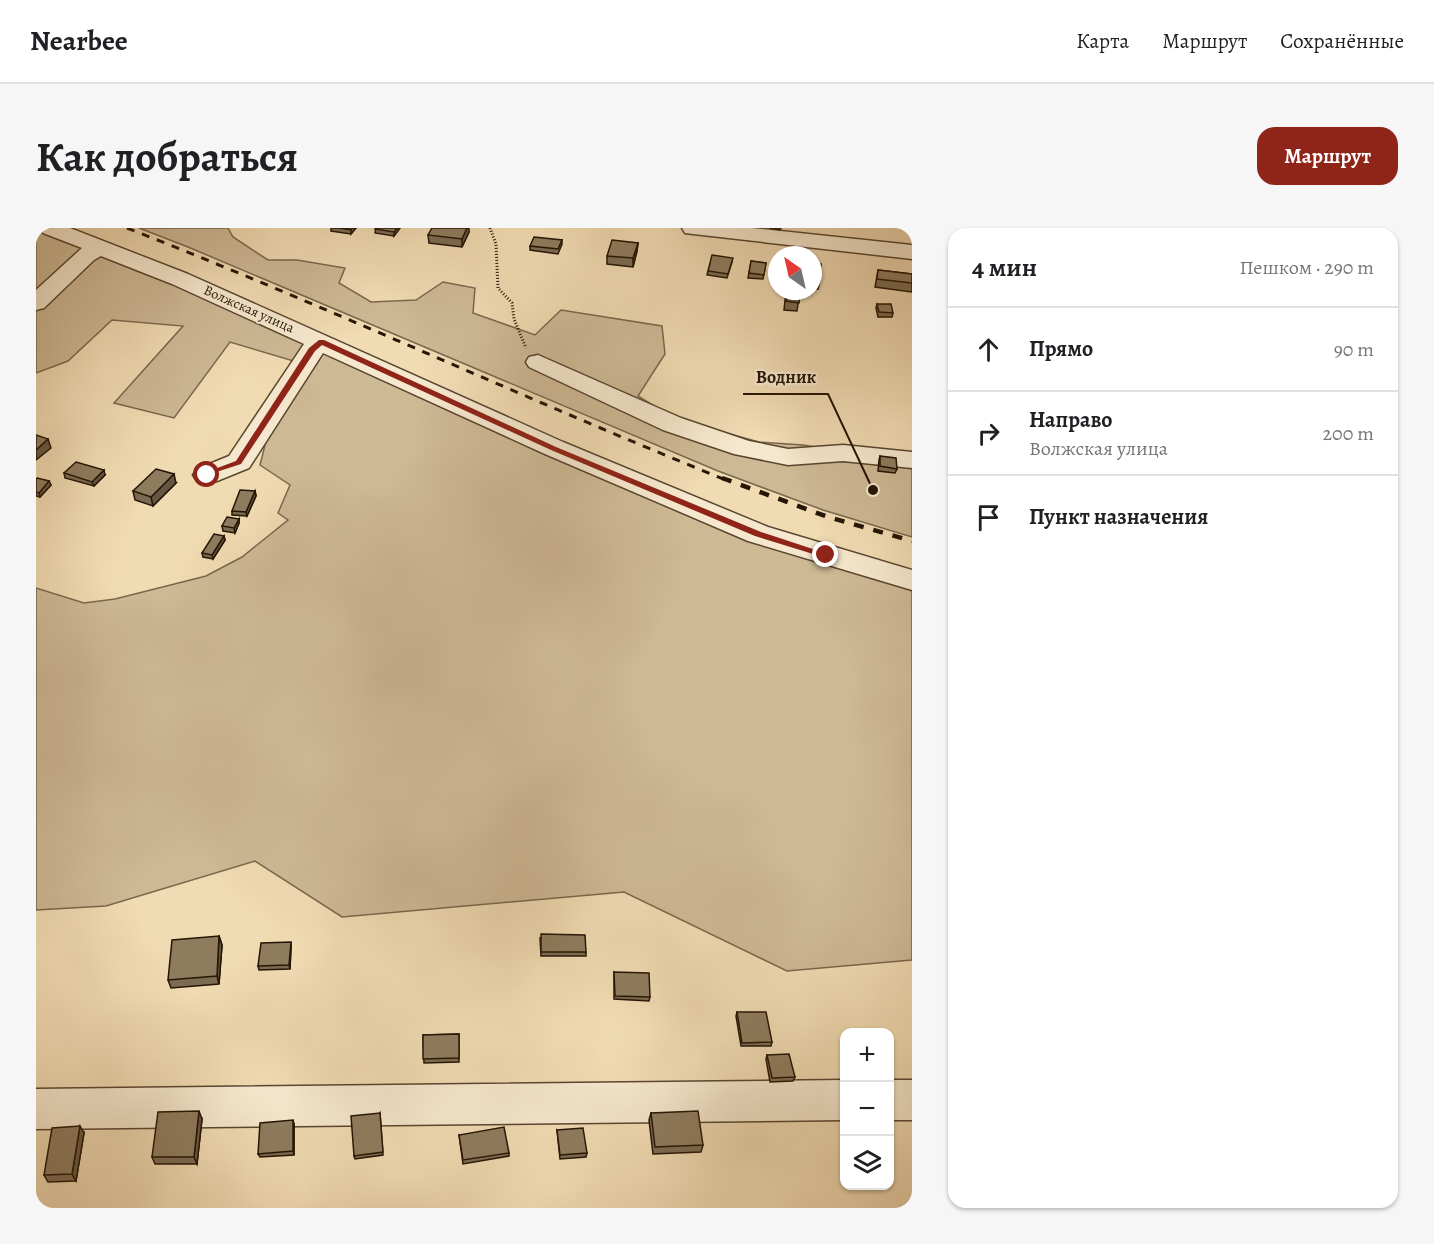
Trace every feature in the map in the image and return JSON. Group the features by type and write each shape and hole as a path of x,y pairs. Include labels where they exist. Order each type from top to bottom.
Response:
{"street":[{"name":"Волжская улица","path":"51,228 180,279 554,448 758,534 912,580"},
{"path":"693,228 875,238 912,252"},
{"path":"36,303 86,255 100,247"},
{"path":"207,475 238,462 312,350 321,342"},
{"path":"538,362 662,419 743,447 788,457 843,453 912,460"},
{"path":"36,1109 840,1100"},
{"path":"894,1100 912,1100"}],"path":[{"path":"490,228 496,244 498,288 512,303 514,319 522,344 538,362"}],"shaded area":[{"path":"36,228 88,247 912,586 912,960 787,971 624,892 342,917 255,861 106,906 36,910 36,588 84,603 115,599 206,576 242,557 288,520 278,513 290,485 260,465 266,441 297,362 230,342 174,418 114,403 183,326 112,320 68,361 36,373"},
{"path":"139,228 228,228 233,237 268,260 297,260 345,268 339,283 371,302 416,300 443,282 475,288 473,313 535,335 561,310 662,326 665,354 638,396 675,419 759,442 803,445 912,462 912,537 823,510 718,471"}],"building":[{"path":"376,228 397,228 394,232"},
{"path":"432,228 467,228 462,239 428,235"},
{"path":"534,237 562,240 558,249 530,246"},
{"path":"612,240 638,243 633,258 607,256"},
{"path":"712,255 733,258 728,274 708,271"},
{"path":"751,261 766,263 764,275 749,273"},
{"path":"878,270 912,274 912,283 877,279"},
{"path":"786,300 799,300 799,303"},
{"path":"877,304 891,304 893,313 879,312"},
{"path":"36,435 48,439 36,450"},
{"path":"880,456 896,458 897,469 880,466"},
{"path":"76,462 104,470 92,482 64,473"},
{"path":"156,469 174,474 151,497 133,491"},
{"path":"37,478 49,481 39,493 36,492"},
{"path":"240,490 255,491 246,512 232,511"},
{"path":"227,517 239,519 234,528 222,526"},
{"path":"214,534 224,536 212,555 202,553"},
{"path":"541,934 585,935 586,952 541,952"},
{"path":"219,936 217,976 168,980 172,940"},
{"path":"291,942 289,965 258,966 261,943"},
{"path":"614,972 649,973 650,997 615,996"},
{"path":"737,1012 766,1012 772,1042 742,1043"},
{"path":"459,1034 459,1058 423,1059 423,1035"},
{"path":"789,1054 795,1077 772,1078 767,1055"},
{"path":"199,1111 194,1157 152,1157 158,1112"},
{"path":"698,1111 703,1145 655,1147 651,1113"},
{"path":"380,1113 383,1152 354,1156 351,1116"},
{"path":"293,1120 293,1151 258,1154 260,1123"},
{"path":"80,1126 72,1174 44,1175 52,1128"},
{"path":"504,1127 509,1153 463,1160 459,1135"},
{"path":"583,1128 587,1153 560,1155 557,1130"}],"railway":[{"path":"127,228 278,289 726,480"},
{"path":"722,478 828,517 912,541"}],"place":[{"name":"Водник","path":"873,490"}],"route":[{"path":"207,475 238,462 312,350 321,342 554,448 758,534 826,555"}]}
